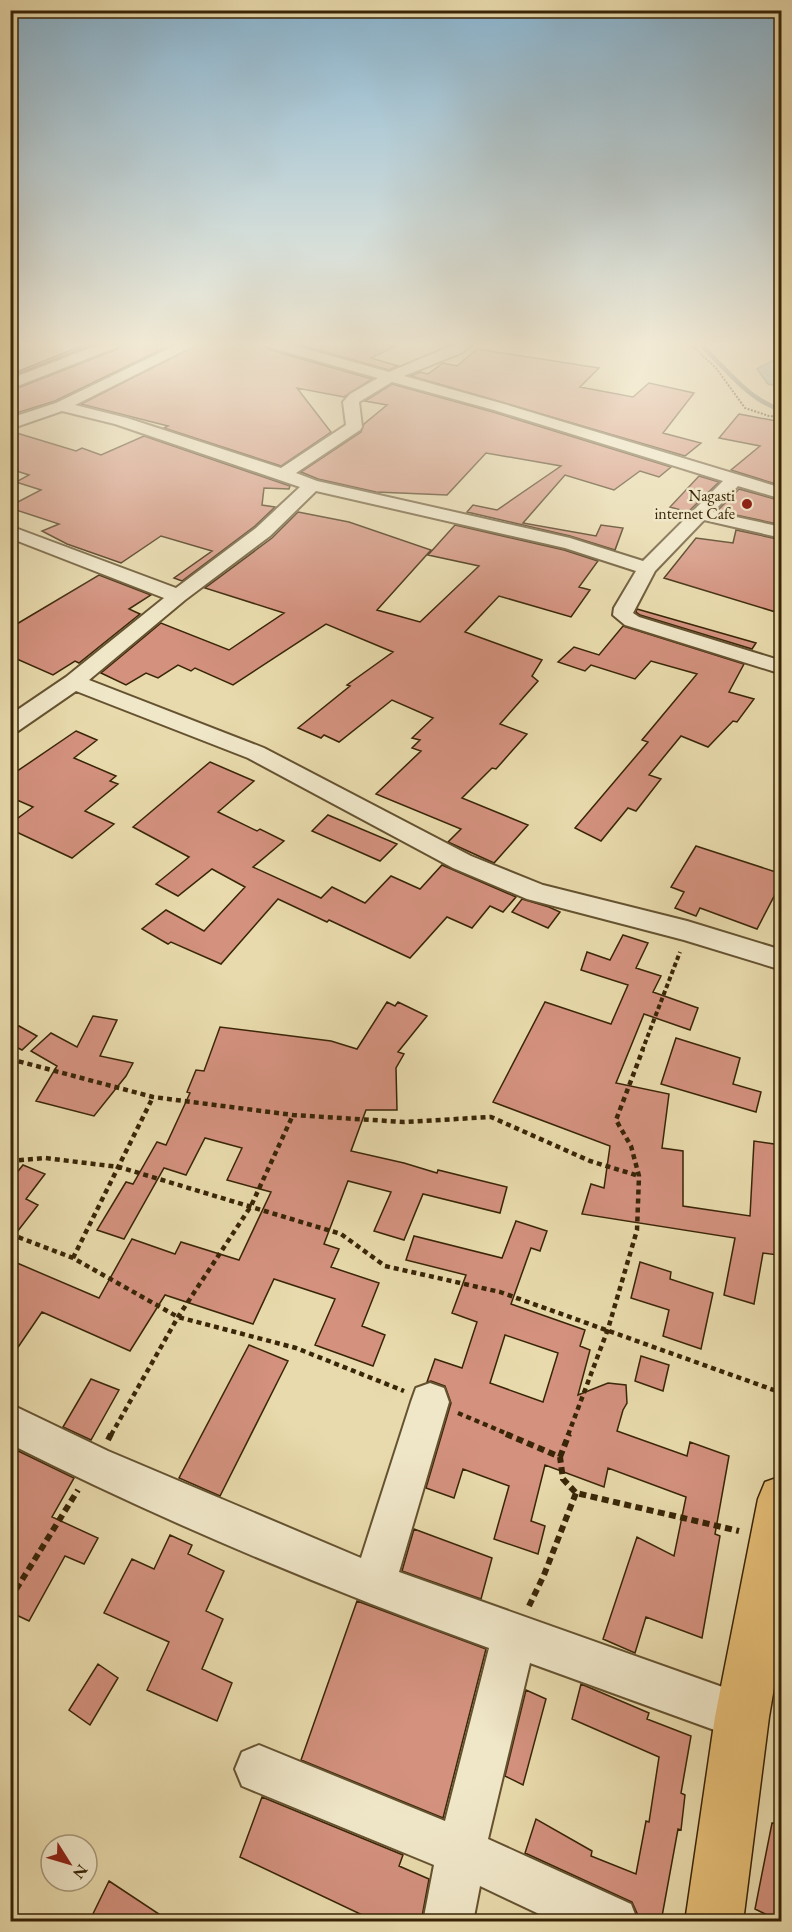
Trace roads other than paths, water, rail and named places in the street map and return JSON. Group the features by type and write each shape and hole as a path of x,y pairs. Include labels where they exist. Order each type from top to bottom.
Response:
{"main road":[{"path":"714,1922 742,1717 778,1519"}],"street":[{"path":"161,434 312,485 570,544 647,568"},
{"path":"283,474 343,434"},
{"path":"586,434 782,494"},
{"path":"735,479 647,568 624,608 623,615 632,621 782,668"},
{"path":"10,726 74,682 178,596 262,532 312,485"},
{"path":"700,514 782,533"},
{"path":"10,531 85,562 178,596"},
{"path":"74,682 256,753 462,862 536,892 687,931 782,960"},
{"path":"374,1585 430,1402"},
{"path":"10,1423 94,1465 374,1585 742,1717"},
{"path":"448,1922 461,1852 514,1636"},
{"path":"260,1769 461,1852 613,1922"}],"place":[{"name":"Nagasti internet Cafe","path":"747,504"}]}
